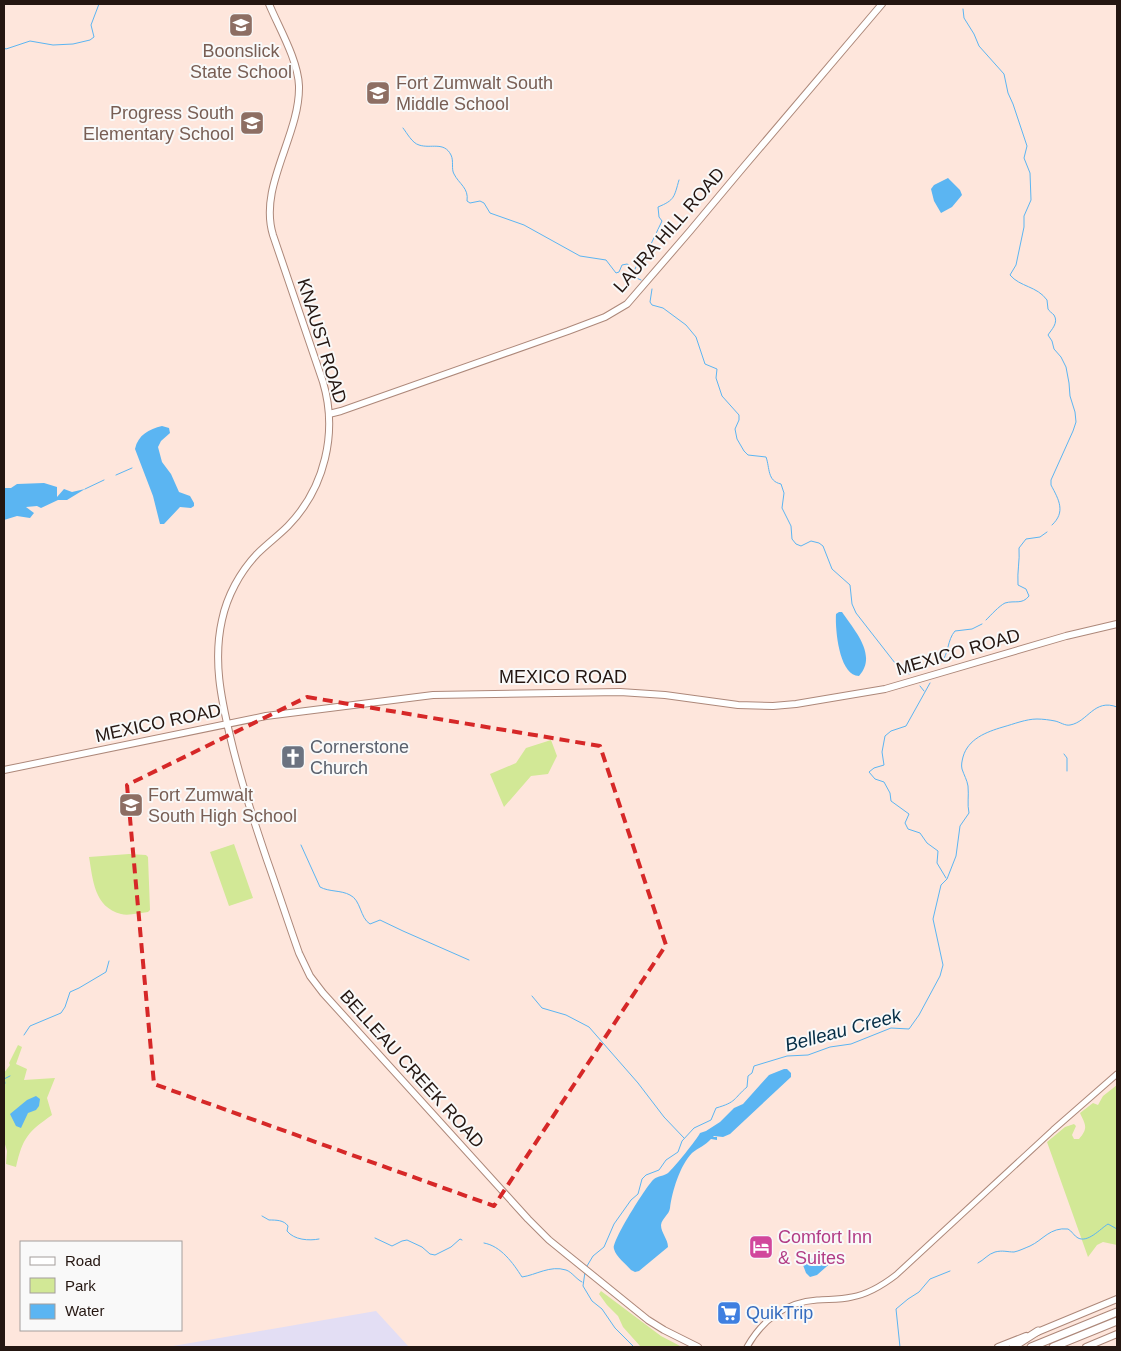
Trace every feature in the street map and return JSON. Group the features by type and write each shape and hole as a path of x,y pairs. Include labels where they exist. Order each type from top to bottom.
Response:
{"highway":[{"path":"1031,1347 1117,1312"},
{"path":"1053,1347 1117,1321"},
{"path":"1013,1347 1038,1331"}],"main road":[{"name":"KNAUST ROAD","path":"228,724 217,668 219,636 225,608 232,591 245,569 257,554 292,521 310,496 321,472 329,433 329,414 323,382 270,218 270,200 296,109 299,92 295,65 269,4"},
{"name":"LAURA HILL ROAD","path":"329,414 341,412 568,331 605,317 620,309 665,261 882,4"},
{"name":"MEXICO ROAD","path":"4,770 296,711 456,693 620,692 665,695 738,705 773,706 796,704 885,689 1066,636 1117,624"},
{"name":"BELLEAU CREEK ROAD","path":"228,724 246,798 296,946 310,976 323,994 549,1240 656,1325 698,1347"},
{"path":"998,1347 1117,1299"},
{"path":"1086,1347 1117,1334"}],"street":[{"path":"748,1347 759,1328 792,1305 804,1301 854,1297 872,1291 896,1275 1107,1081 1117,1074"}],"highlighted area":[{"path":"307,697 600,746 666,945 494,1206 154,1084 127,785"}],"shaded area":[{"path":"376,1311 409,1347 167,1347 272,1329"}],"green space":[{"path":"551,740 557,756 548,774 531,776 504,807 490,774 516,763 526,748"},
{"path":"234,844 253,898 229,906 210,852"},
{"path":"129,854 146,855 148,857 150,910 148,912 127,915 112,910 100,899 96,892 89,857"},
{"path":"18,1045 22,1047 16,1064 27,1069 24,1080 55,1078 47,1098 52,1115 37,1126 28,1136 21,1149 16,1167 6,1164 4,1073 10,1065 9,1063"},
{"path":"1117,1085 1117,1245 1103,1242 1097,1245 1088,1257 1047,1142 1065,1127 1074,1124 1076,1126 1072,1135 1074,1139 1079,1139 1085,1129 1085,1123 1080,1113 1093,1103 1098,1105 1103,1096"},
{"path":"601,1291 661,1336 682,1347 640,1346 623,1327 618,1316 599,1294"}],"water":[{"path":"948,178 960,190 962,195 952,207 941,213 934,201 931,189 934,185"},
{"path":"162,426 169,428 170,433 161,441 158,447 162,462 171,474 179,492 190,496 194,506 191,508 180,507 164,524 160,524 153,496 135,449 141,436"},
{"path":"44,483 57,487 57,497 64,489 72,492 85,489 67,500 58,500 41,508 37,506 26,507 34,513 30,518 17,516 4,520 4,488 11,488 17,484"},
{"path":"842,612 858,635 865,651 866,660 859,676 852,674 847,668 840,651 836,621 836,614"},
{"path":"784,1069 791,1073 791,1077 730,1134 723,1137 714,1136 717,1137 717,1140 711,1139 688,1158 677,1179 669,1210 661,1225 668,1247 639,1271 631,1270 617,1255 614,1249 615,1244 630,1214 650,1183 671,1170 700,1133 720,1122 734,1108 743,1104 769,1075"},
{"path":"36,1096 40,1099 39,1106 36,1110 28,1113 21,1128 16,1126 10,1114 27,1100"},
{"path":"831,1255 834,1260 817,1275 810,1277 806,1273 803,1265 810,1258 816,1259"}],"waterway":[{"path":"4,48 30,41 53,45 73,44 90,40 94,37 91,25 99,4"},
{"path":"963,9 964,18 979,46 1004,74 1008,93 1027,146 1024,158 1030,173 1031,200 1024,216 1024,227 1016,265 1010,275 1043,295 1047,300 1048,309 1054,315 1056,321 1048,335 1054,349 1066,367 1070,396 1075,412 1076,422 1073,431 1051,480 1051,485 1060,506 1059,515 1052,525"},
{"path":"403,128 416,144 441,147 448,151 452,157 453,172 465,189 467,201 470,203 480,201 484,203 490,213 524,225 580,256 606,260 616,273 619,272 622,265 627,264 632,276"},
{"path":"651,244 662,221 659,217 658,207 671,200 679,180"},
{"path":"632,275 644,255"},
{"path":"632,276 641,280"},
{"path":"652,289 650,302 652,305 663,308 686,325 696,337 705,364 717,369 716,378 722,396 739,415 735,429 737,439 748,455 766,457 771,477 781,484 784,493 782,508 791,526 792,539 801,546 811,541 823,546 832,569 850,585 852,604 856,613 895,663 909,674"},
{"path":"116,475 132,468"},
{"path":"85,489 104,480"},
{"path":"986,620 1005,603 1021,601 1029,596 1026,589 1018,585 1019,548 1026,539 1040,537 1047,532"},
{"path":"941,663 955,631 972,629 982,624"},
{"path":"930,683 906,726 891,731 885,736 882,752 884,765 874,768 869,772 875,779 884,782 890,793 891,801 909,814 905,823 908,829 920,833 927,843 938,851 937,863 946,878"},
{"path":"920,686 924,691"},
{"name":"Belleau Creek","path":"587,1266 593,1256 604,1247 614,1224 631,1200 638,1194 642,1179 646,1175 659,1170 666,1160 678,1152 682,1141 694,1128 711,1120 716,1108 731,1102 747,1087 748,1076 752,1073 754,1066 787,1056 808,1055 830,1047 851,1044 891,1028 909,1029 919,1015 940,976 943,965 933,919 941,885 947,879 956,856 960,826 969,813 968,786 962,769 963,757 969,745 984,734 1024,721 1044,719 1070,725 1082,720 1102,706 1117,707"},
{"path":"1064,754 1067,758 1067,771"},
{"path":"301,845 320,887 346,893 354,897 364,918 370,924 380,920 469,960"},
{"path":"24,1035 30,1026 61,1013 70,992 106,972 109,961"},
{"path":"532,996 542,1008 566,1015 589,1027 638,1083 664,1117 684,1138"},
{"path":"4,1086 4,1079 10,1076"},
{"path":"262,1216 269,1220 277,1220 284,1223 288,1226 287,1231 298,1238 306,1240 319,1239"},
{"path":"978,1263 995,1252 1014,1252 1024,1249 1056,1230 1068,1229 1077,1237 1086,1239 1108,1224 1117,1229"},
{"path":"375,1238 392,1246 407,1240 435,1255 451,1247 460,1239 462,1240"},
{"path":"484,1243 501,1251 522,1277 549,1269 560,1269 568,1271 582,1282"},
{"path":"900,1347 896,1309 919,1292 930,1279 950,1271"},
{"name":"Belleau Creek","path":"585,1272 583,1286 592,1301 602,1309 615,1328 634,1347"}],"place":[{"name":"Boonslick State School","path":"241,25"},
{"name":"Fort Zumwalt South Middle School","path":"378,93"},
{"name":"Progress South Elementary School","path":"252,123"},
{"name":"Cornerstone Church","path":"293,757"},
{"name":"Fort Zumwalt South High School","path":"131,805"},
{"name":"Comfort Inn & Suites","path":"761,1247"},
{"name":"QuikTrip","path":"729,1313"}]}
